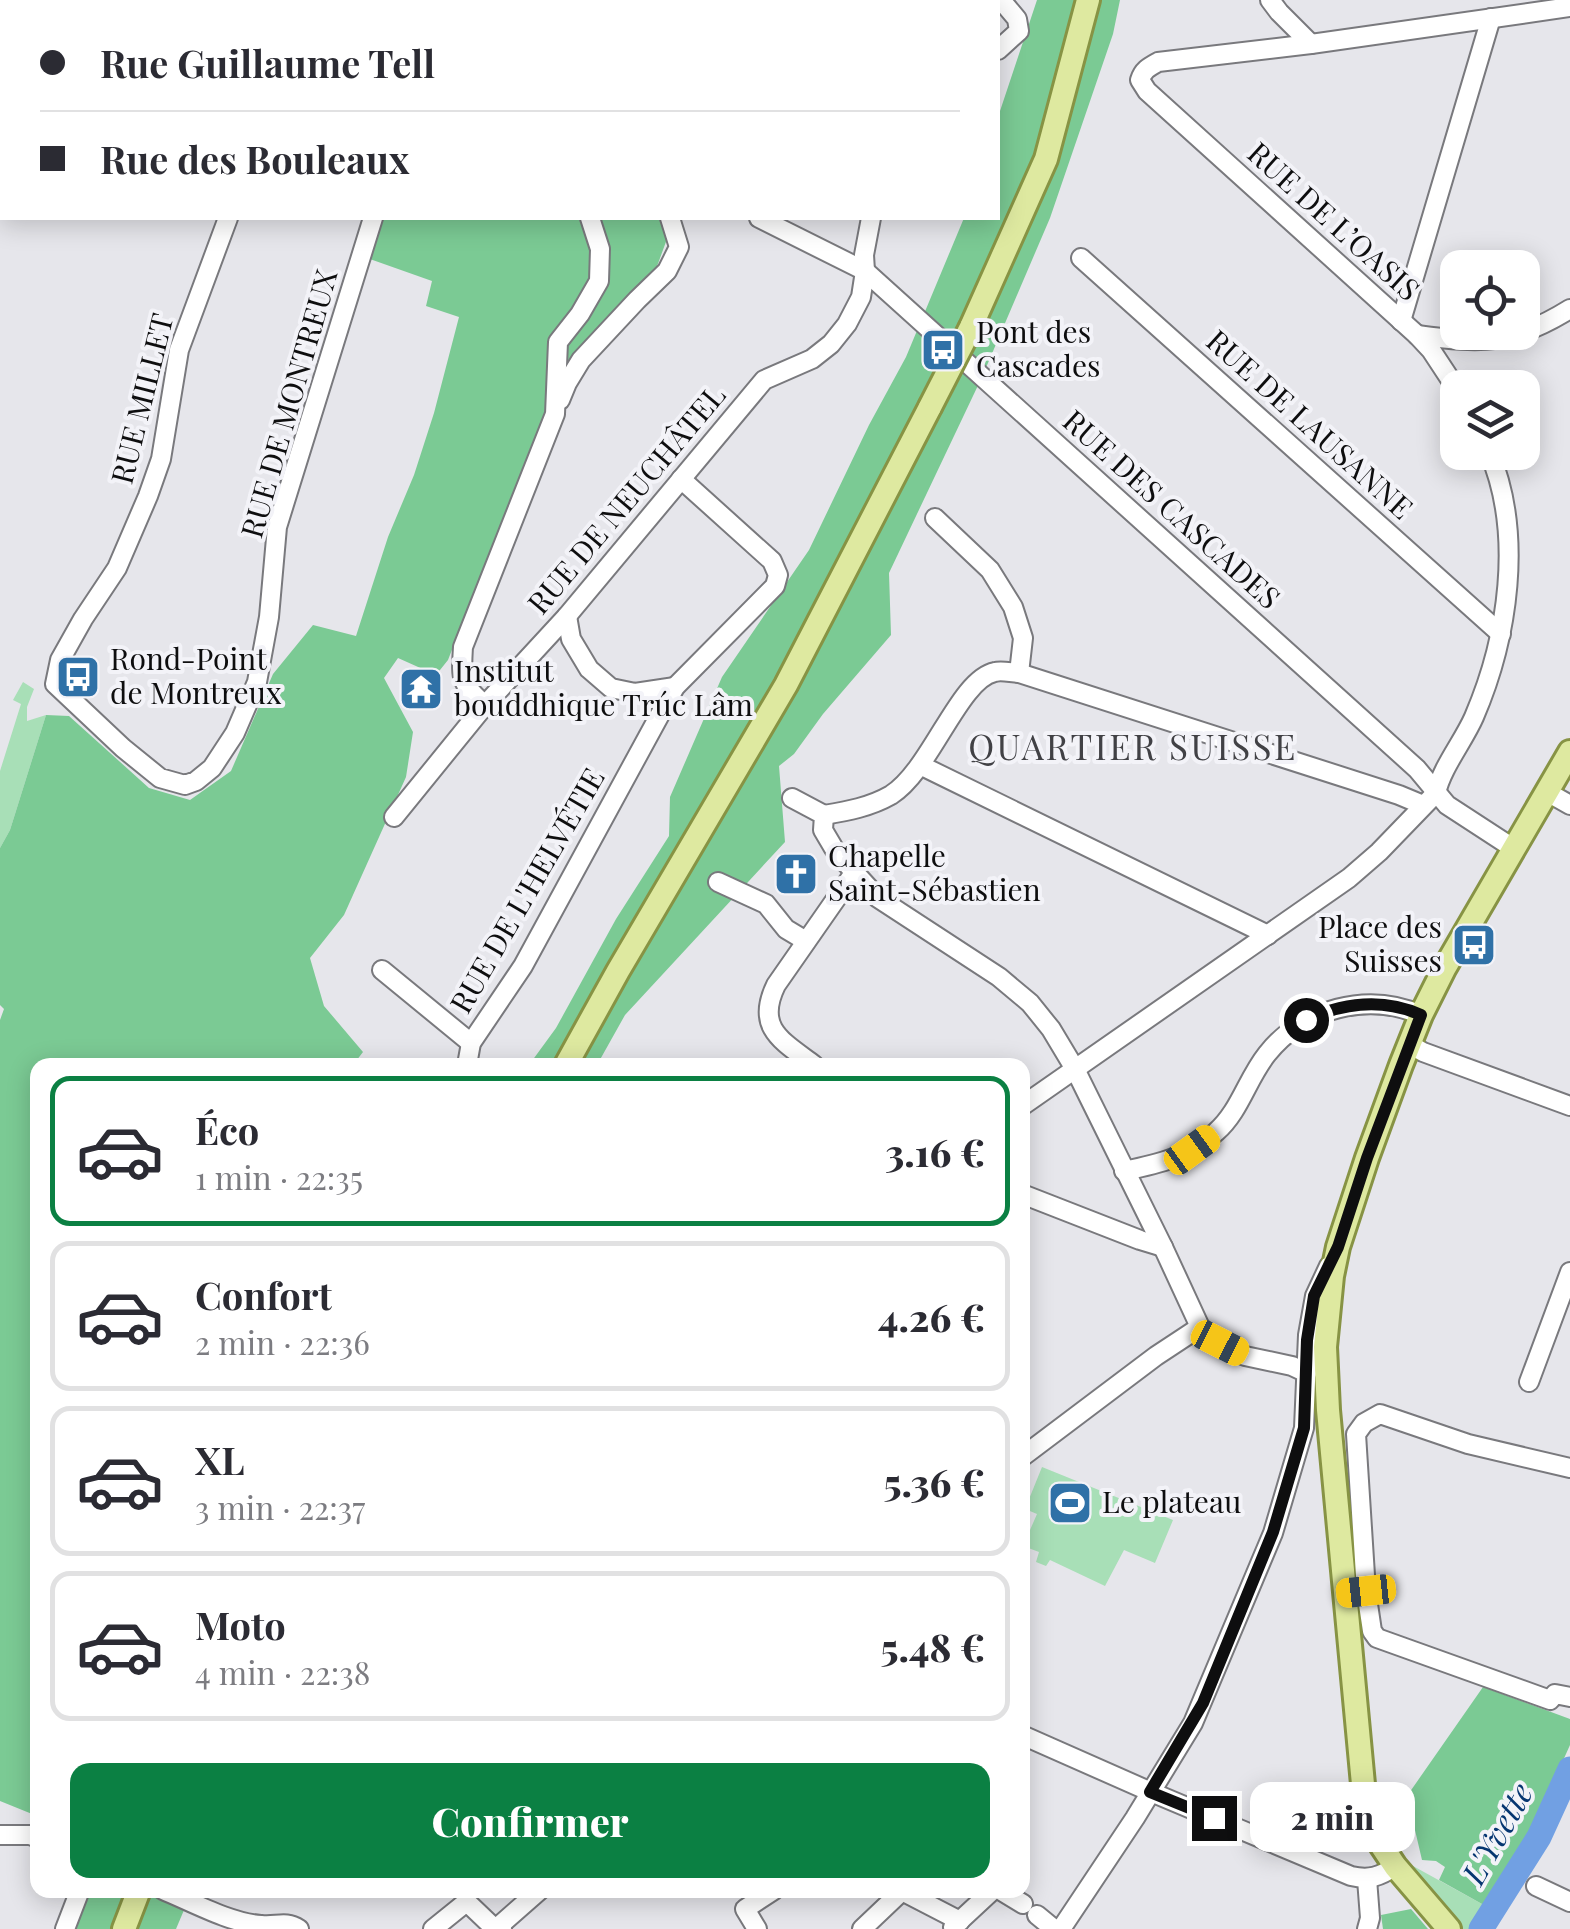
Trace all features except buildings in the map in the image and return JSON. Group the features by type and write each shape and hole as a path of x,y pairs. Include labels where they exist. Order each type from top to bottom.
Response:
{"main road":[{"path":"570,1058 786,684 971,327 1046,159 1088,0"},
{"path":"1450,1929 1381,1845 1364,1795 1355,1592 1330,1439 1317,1411 1328,1303 1338,1247 1421,1015 1444,968 1570,752"},
{"path":"124,1929 136,1898"}],"street":[{"path":"1000,48 1019,31 1018,19 1001,0"},
{"path":"1270,0 1311,44 1487,9 1570,7"},
{"path":"1402,321 1487,9"},
{"name":"RUE DE L’OASIS","path":"1311,44 1158,62 1145,70 1140,80 1146,91 1418,335 1472,342 1509,338 1542,327 1570,310"},
{"name":"RUE MILLET","path":"65,693 55,684 60,660 117,568 148,496 160,459 178,350 227,220"},
{"name":"RUE DE MONTREUX","path":"65,693 123,748 169,782 185,785 196,781 219,758 235,733 257,682 269,617 277,527 372,220"},
{"path":"555,414 558,342 599,281 600,249 591,220"},
{"path":"486,705 461,677 463,647 566,383 581,360 667,271 679,247 671,220"},
{"name":"RUE DES CASCADES","path":"762,220 865,271 1417,769 1430,799"},
{"path":"792,235 802,220"},
{"name":"RUE DE NEUCHÂTEL","path":"394,817 764,380 812,359 848,324 861,297 872,220"},
{"name":"RUE DE LAUSANNE","path":"1080,258 1501,634"},
{"path":"1418,335 1444,370"},
{"path":"1030,1100 1349,878 1430,799 1479,705 1501,634 1508,545 1496,470"},
{"name":"RUE DE L'HELVÉTIE","path":"469,1058 472,1043 523,966 674,686 775,586 778,575 772,562 681,479"},
{"path":"935,518 990,570 1013,606 1024,638 1019,673"},
{"path":"567,616 571,640 589,669 611,688 635,694 674,686"},
{"path":"792,798 824,815 858,810 893,794 922,766 971,686 994,672 1019,673 1380,789 1447,805 1514,848"},
{"path":"922,766 1268,936"},
{"path":"1547,792 1570,805"},
{"path":"824,815 823,830 836,852 878,898 999,977 1030,1003 1051,1029 1075,1069 1200,1327 1245,1356 1306,1373"},
{"path":"805,1058 779,1038 770,1022 768,1003 776,985 854,872"},
{"path":"718,882 766,904 786,929 806,940"},
{"path":"382,970 472,1043"},
{"path":"1124,1170 1166,1162 1214,1134 1238,1105 1265,1056 1306,1020 1322,1012 1366,1004 1386,1004 1421,1015"},
{"path":"1409,1044 1570,1106"},
{"path":"1030,1197 1163,1248"},
{"path":"1010,1898 1058,1929 1150,1792 1203,1703 1273,1532 1300,1443 1317,1411 1306,1373 1307,1340 1314,1296 1338,1247"},
{"path":"1529,1382 1570,1272"},
{"path":"1030,1451 1200,1327"},
{"path":"1570,1468 1468,1444 1380,1414 1364,1422 1356,1434 1355,1592 1377,1638 1550,1700 1554,1694 1570,1697"},
{"path":"1300,1443 1330,1439"},
{"path":"1030,1738 1351,1876 1367,1879 1383,1875 1395,1866"},
{"path":"0,1835 30,1835"},
{"path":"1367,1879 1367,1929"},
{"path":"1536,1886 1570,1902"},
{"path":"64,1929 77,1898"},
{"path":"182,1898 262,1927 289,1923 299,1929"},
{"path":"433,1929 464,1904 492,1926 501,1927 532,1898"},
{"path":"757,1929 745,1909 762,1898"},
{"path":"862,1929 893,1898"},
{"path":"913,1898 955,1925 987,1898"}],"green space":[{"path":"1037,0 1120,0 1113,34 1050,218 982,377 889,573 891,635 794,754 779,766 785,842 625,1015 601,1058 534,1058 556,1028 616,919 669,836 670,797 722,677 809,550 906,357 963,220 1000,220 1000,111"},
{"path":"376,220 661,220 667,239 652,280 620,307 566,364 448,660 436,675 398,658 384,678 413,732 406,777 344,915 310,958 324,1006 363,1052 358,1058 30,1058 30,1813 0,1801 0,1020 4,1009 0,1005 0,848 10,830 46,715 69,716 149,788 190,800 231,771 273,674 313,625 356,636 388,537 414,475 459,317 426,306 432,281 367,258"},
{"path":"23,682 34,689 27,721 46,715 10,830 0,848 0,771 21,704 13,700"},
{"path":"1042,1467 1173,1520 1155,1563 1124,1550 1105,1586 1050,1560 1046,1566 1036,1562 1039,1552 1030,1549 1030,1530 1037,1514 1030,1511 1030,1497"},
{"path":"1483,1687 1570,1719 1570,1745 1491,1909 1439,1880 1445,1867 1436,1861 1422,1860 1407,1796"},
{"path":"1404,1861 1491,1909 1475,1929 1460,1929"},
{"path":"83,1898 189,1898 176,1929 71,1929"},
{"path":"1411,1909 1428,1929 1383,1929 1381,1915"}],"waterway":[{"name":"L'Yvette","path":"1481,1929 1539,1837 1570,1769"}],"place":[{"name":"Pont des Cascades","path":"943,350"},
{"name":"Rond-Point de Montreux","path":"78,677"},
{"name":"Institut bouddhique Trúc Lâm","path":"421,689"},
{"name":"Chapelle Saint-Sébastien","path":"796,874"},
{"name":"Place des Suisses","path":"1474,945"},
{"name":"Le plateau","path":"1070,1503"}],"district":[{"name":"QUARTIER SUISSE","path":"1133,748"}],"route":[{"path":"1214,1818 1150,1792 1203,1703 1273,1532 1304,1428 1307,1340 1314,1296 1338,1247 1421,1015 1386,1004 1366,1004 1322,1012 1306,1020"}]}
